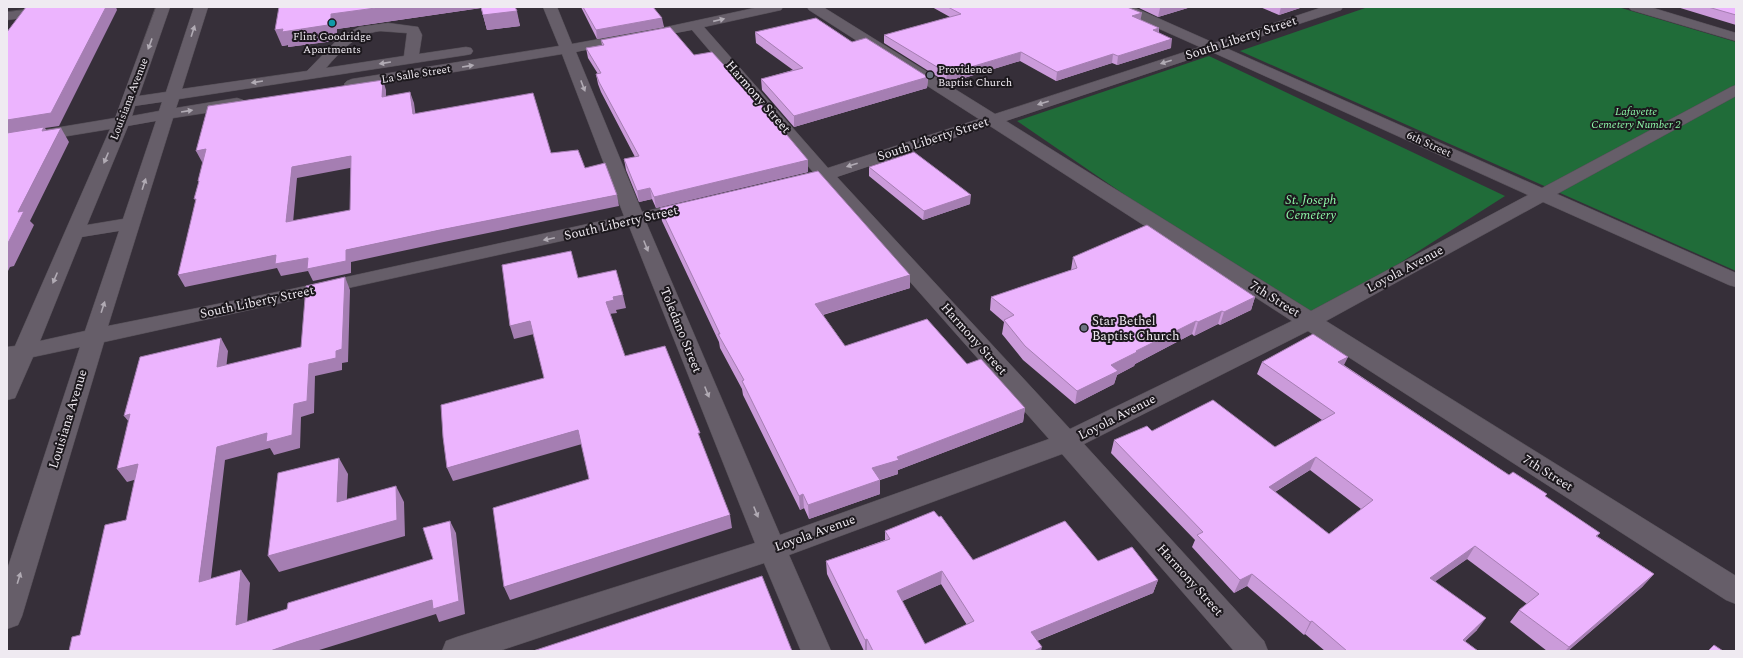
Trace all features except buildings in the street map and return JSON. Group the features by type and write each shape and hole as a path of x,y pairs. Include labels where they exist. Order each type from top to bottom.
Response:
{"street":[{"path":"7,12 10,7"},
{"path":"7,16 78,7"},
{"name":"Louisiana Avenue","path":"7,392 15,353 74,233 121,123 163,7"},
{"name":"Louisiana Avenue","path":"7,616 94,337 201,7"},
{"name":"Toledano Street","path":"550,7 570,40 636,220 772,549 816,651"},
{"path":"674,15 714,7"},
{"name":"La Salle Street","path":"334,87 570,40 696,26 776,7"},
{"name":"7th Street","path":"814,7 1736,591"},
{"name":"6th Street","path":"1122,7 1736,281"},
{"name":"South Liberty Street","path":"779,185 825,174 1336,7"},
{"path":"1636,7 1736,37"},
{"path":"312,74 348,37 362,30 378,27 397,26 412,30 415,35 411,59"},
{"name":"Harmony Street","path":"696,26 825,174 1253,651"},
{"name":"La Salle Street","path":"547,38 570,40"},
{"name":"La Salle Street","path":"7,141 121,123 170,105 312,74 479,49"},
{"name":"Loyola Avenue","path":"457,651 772,549 1067,442 1309,321 1543,196 1736,90"},
{"name":"La Salle Street","path":"129,102 170,105 248,101"},
{"name":"South Liberty Street","path":"15,353 636,220 704,204"},
{"path":"74,233 132,223"}],"green space":[{"name":"Lafayette Cemetery Number 2","path":"1368,7 1618,7 1736,42 1736,271 1240,51"},
{"name":"St. Joseph Cemetery","path":"1209,56 1505,196 1309,321 1017,121"}],"place":[{"name":"Flint Goodridge Apartments","path":"332,23"},
{"name":"Providence Baptist Church","path":"930,75"},
{"name":"Star Bethel Baptist Church","path":"1084,328"}]}
